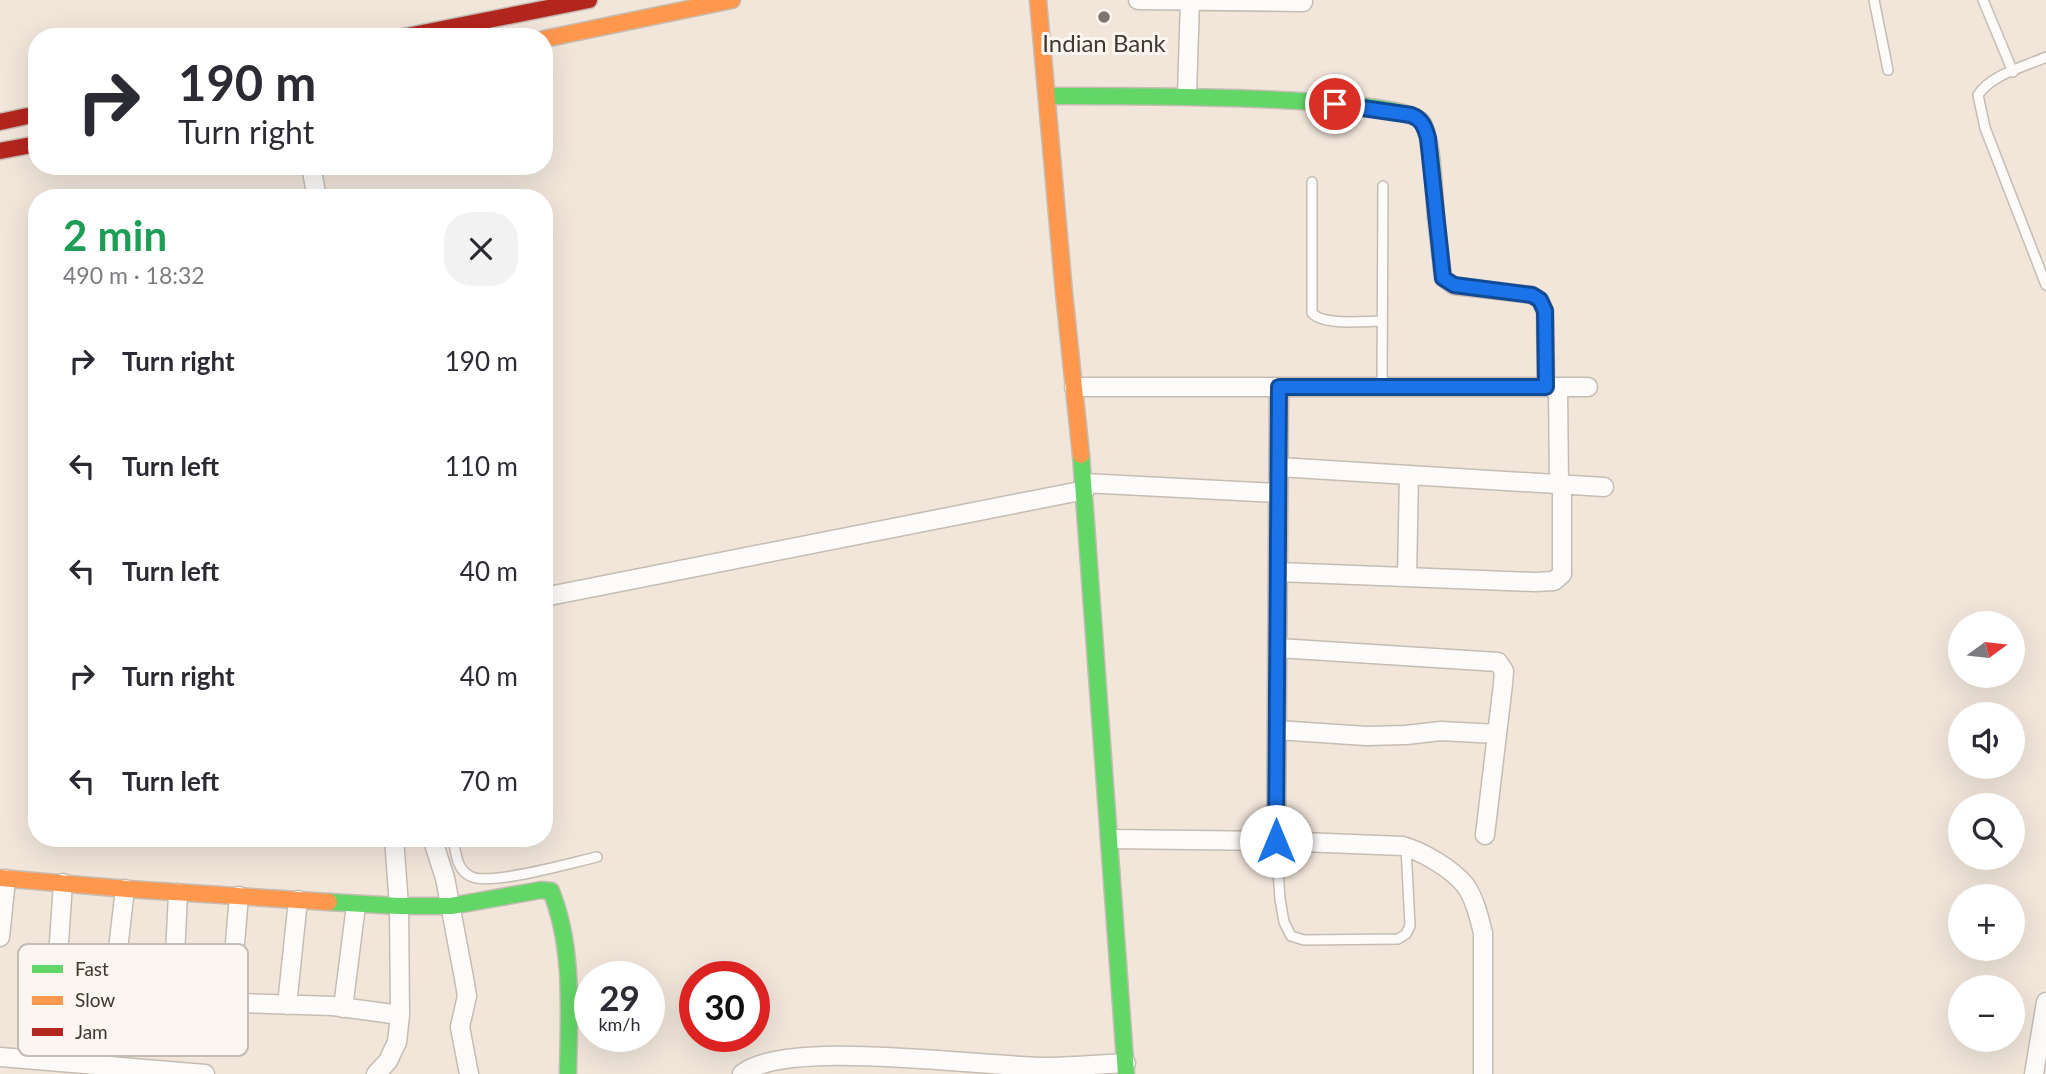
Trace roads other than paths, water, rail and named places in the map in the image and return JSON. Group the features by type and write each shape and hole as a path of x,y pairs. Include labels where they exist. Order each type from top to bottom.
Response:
{"street":[{"path":"447,28 589,0"},
{"path":"553,37 732,0"},
{"path":"742,1074 751,1067 773,1060 796,1058 914,1059 1049,1067 1126,1068 1084,486 1038,0"},
{"path":"1138,0 1303,2"},
{"path":"1187,95 1190,1"},
{"path":"1047,96 1187,95 1335,104 1418,118 1423,123 1428,138 1443,278 1454,285 1532,295 1540,300 1545,311 1561,485 1562,574 1554,581 1278,572"},
{"path":"0,122 28,116"},
{"path":"0,151 28,146"},
{"path":"1074,387 1588,387"},
{"path":"1276,841 1279,387"},
{"path":"1279,467 1604,488"},
{"path":"1407,577 1409,475"},
{"path":"553,595 1084,486 1279,493"},
{"path":"1278,648 1498,662 1504,671 1485,835"},
{"path":"1277,730 1366,736 1406,736 1441,732 1497,734"},
{"path":"1110,839 1276,841 1406,847 1420,851 1464,885 1479,917 1483,933 1483,1074"},
{"path":"376,1074 388,1061 397,1042 400,1015 399,906 395,847"},
{"path":"435,847 445,878 467,996 460,1027 469,1074"},
{"path":"0,937 3,879 399,906 451,906 541,890 551,891 554,895 570,986 568,1074"},
{"path":"59,944 63,883"},
{"path":"119,944 125,889"},
{"path":"176,944 178,892"},
{"path":"235,944 239,896"},
{"path":"287,1005 299,900"},
{"path":"342,1008 356,905"},
{"path":"2034,1074 2046,1002"},
{"path":"248,1003 342,1008 400,1015"},
{"path":"51,1056 51,1061"},
{"path":"0,1058 205,1074"}],"lane":[{"path":"1874,0 1888,70"},
{"path":"1983,0 2012,72"},
{"path":"2046,57 1984,86 1978,95 1985,128 2043,267 2046,285"},
{"path":"1311,182 1312,313 1320,320 1382,321"},
{"path":"1382,387 1383,186"},
{"path":"1276,841 1284,922 1291,936 1304,940 1398,939 1406,934 1410,926 1406,847"},
{"path":"455,847 461,868 471,877 484,880 597,856"}],"place":[{"name":"Indian Bank","path":"1104,17"}]}
